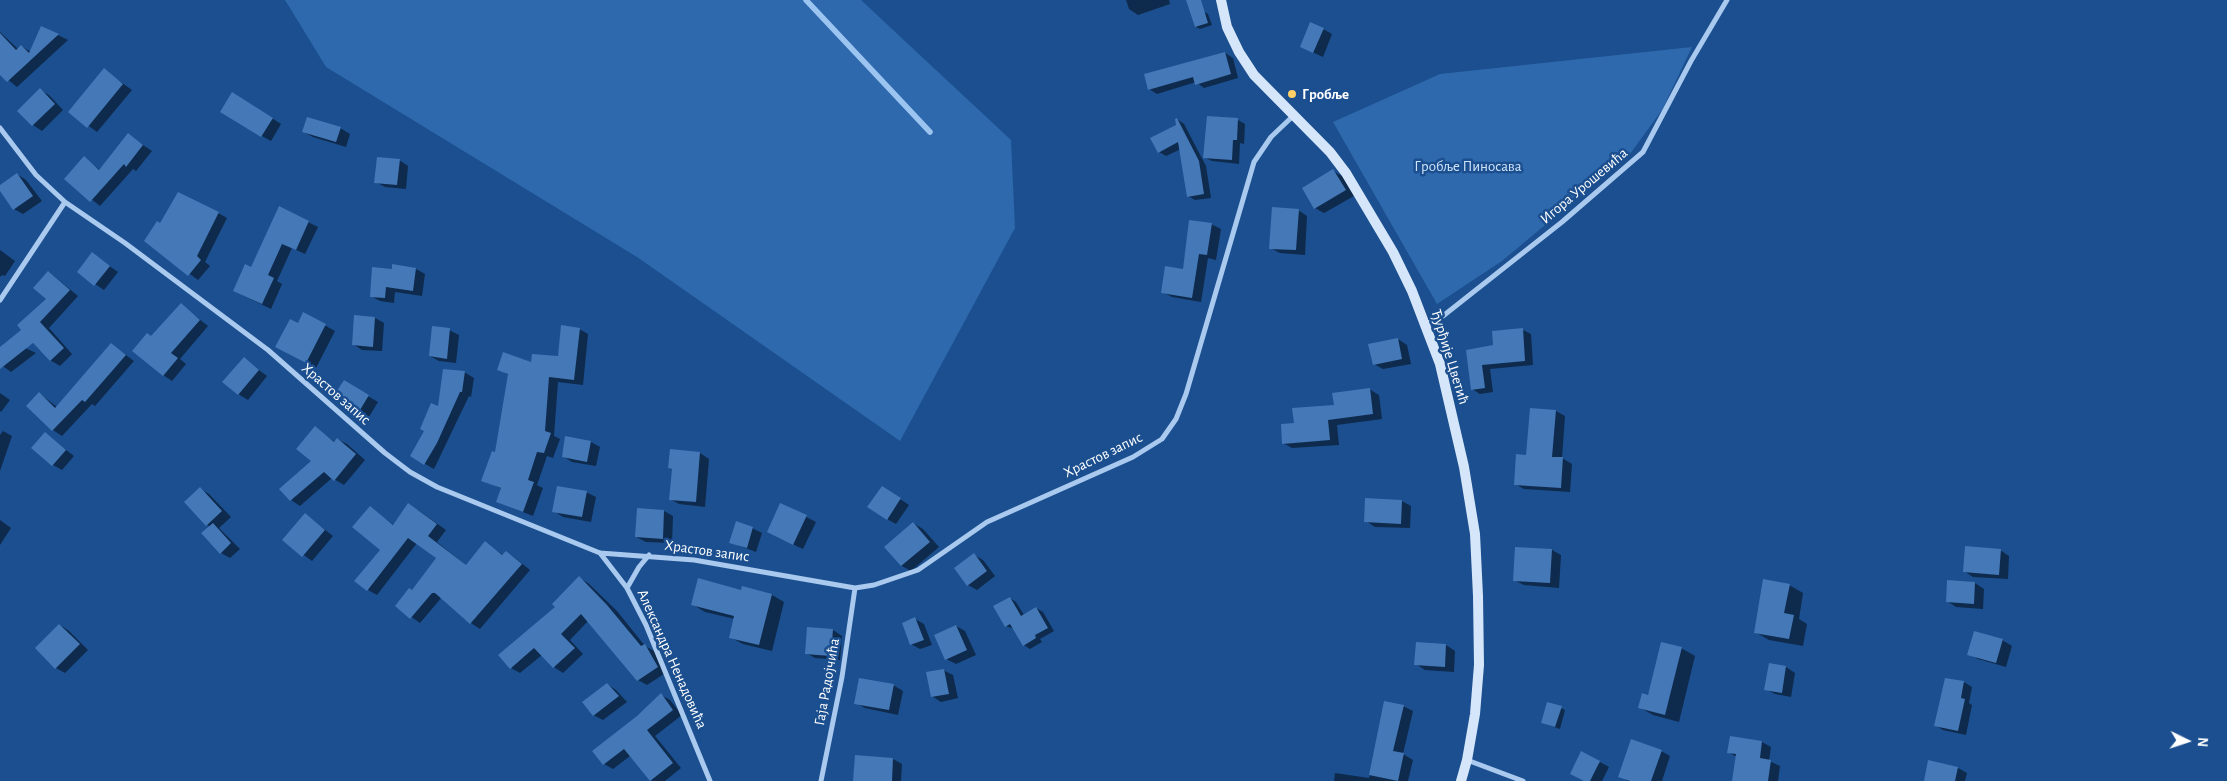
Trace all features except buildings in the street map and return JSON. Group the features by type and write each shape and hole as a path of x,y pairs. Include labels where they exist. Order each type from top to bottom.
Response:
{"street":[{"name":"Ђурђије Цветић","path":"1221,0 1227,27 1239,52 1254,76 1330,152 1346,173 1393,252 1426,324 1440,364 1451,407 1475,534 1479,665 1476,714 1461,781"},
{"name":"Игора Урошевића","path":"1426,324 1443,316 1562,222 1643,152 1691,61 1727,0"},
{"name":"Храстов запис","path":"0,128 36,175 66,202 125,243 268,350 385,453 410,472 437,487 600,553 650,555 694,560 855,588 874,585 918,570 987,522 1133,457 1162,439 1176,419 1186,394 1254,162 1271,137 1293,116"},
{"path":"0,300 66,202"},
{"name":"Александра Ненадовића","path":"600,553 627,588 646,625 710,781"},
{"path":"627,588 639,567 650,555"},
{"name":"Гаја Радојчића","path":"821,781 842,677 855,588"},
{"path":"1467,760 1522,781"}],"green space":[{"path":"285,0 861,0 1011,140 1015,228 900,441 637,257 326,67"},
{"name":"Гробље Пиносава","path":"1692,47 1662,110 1630,154 1502,261 1437,304 1333,122 1440,74"}],"waterway":[{"path":"806,0 930,132"}],"place":[{"name":"Гробље","path":"1292,94"}]}
